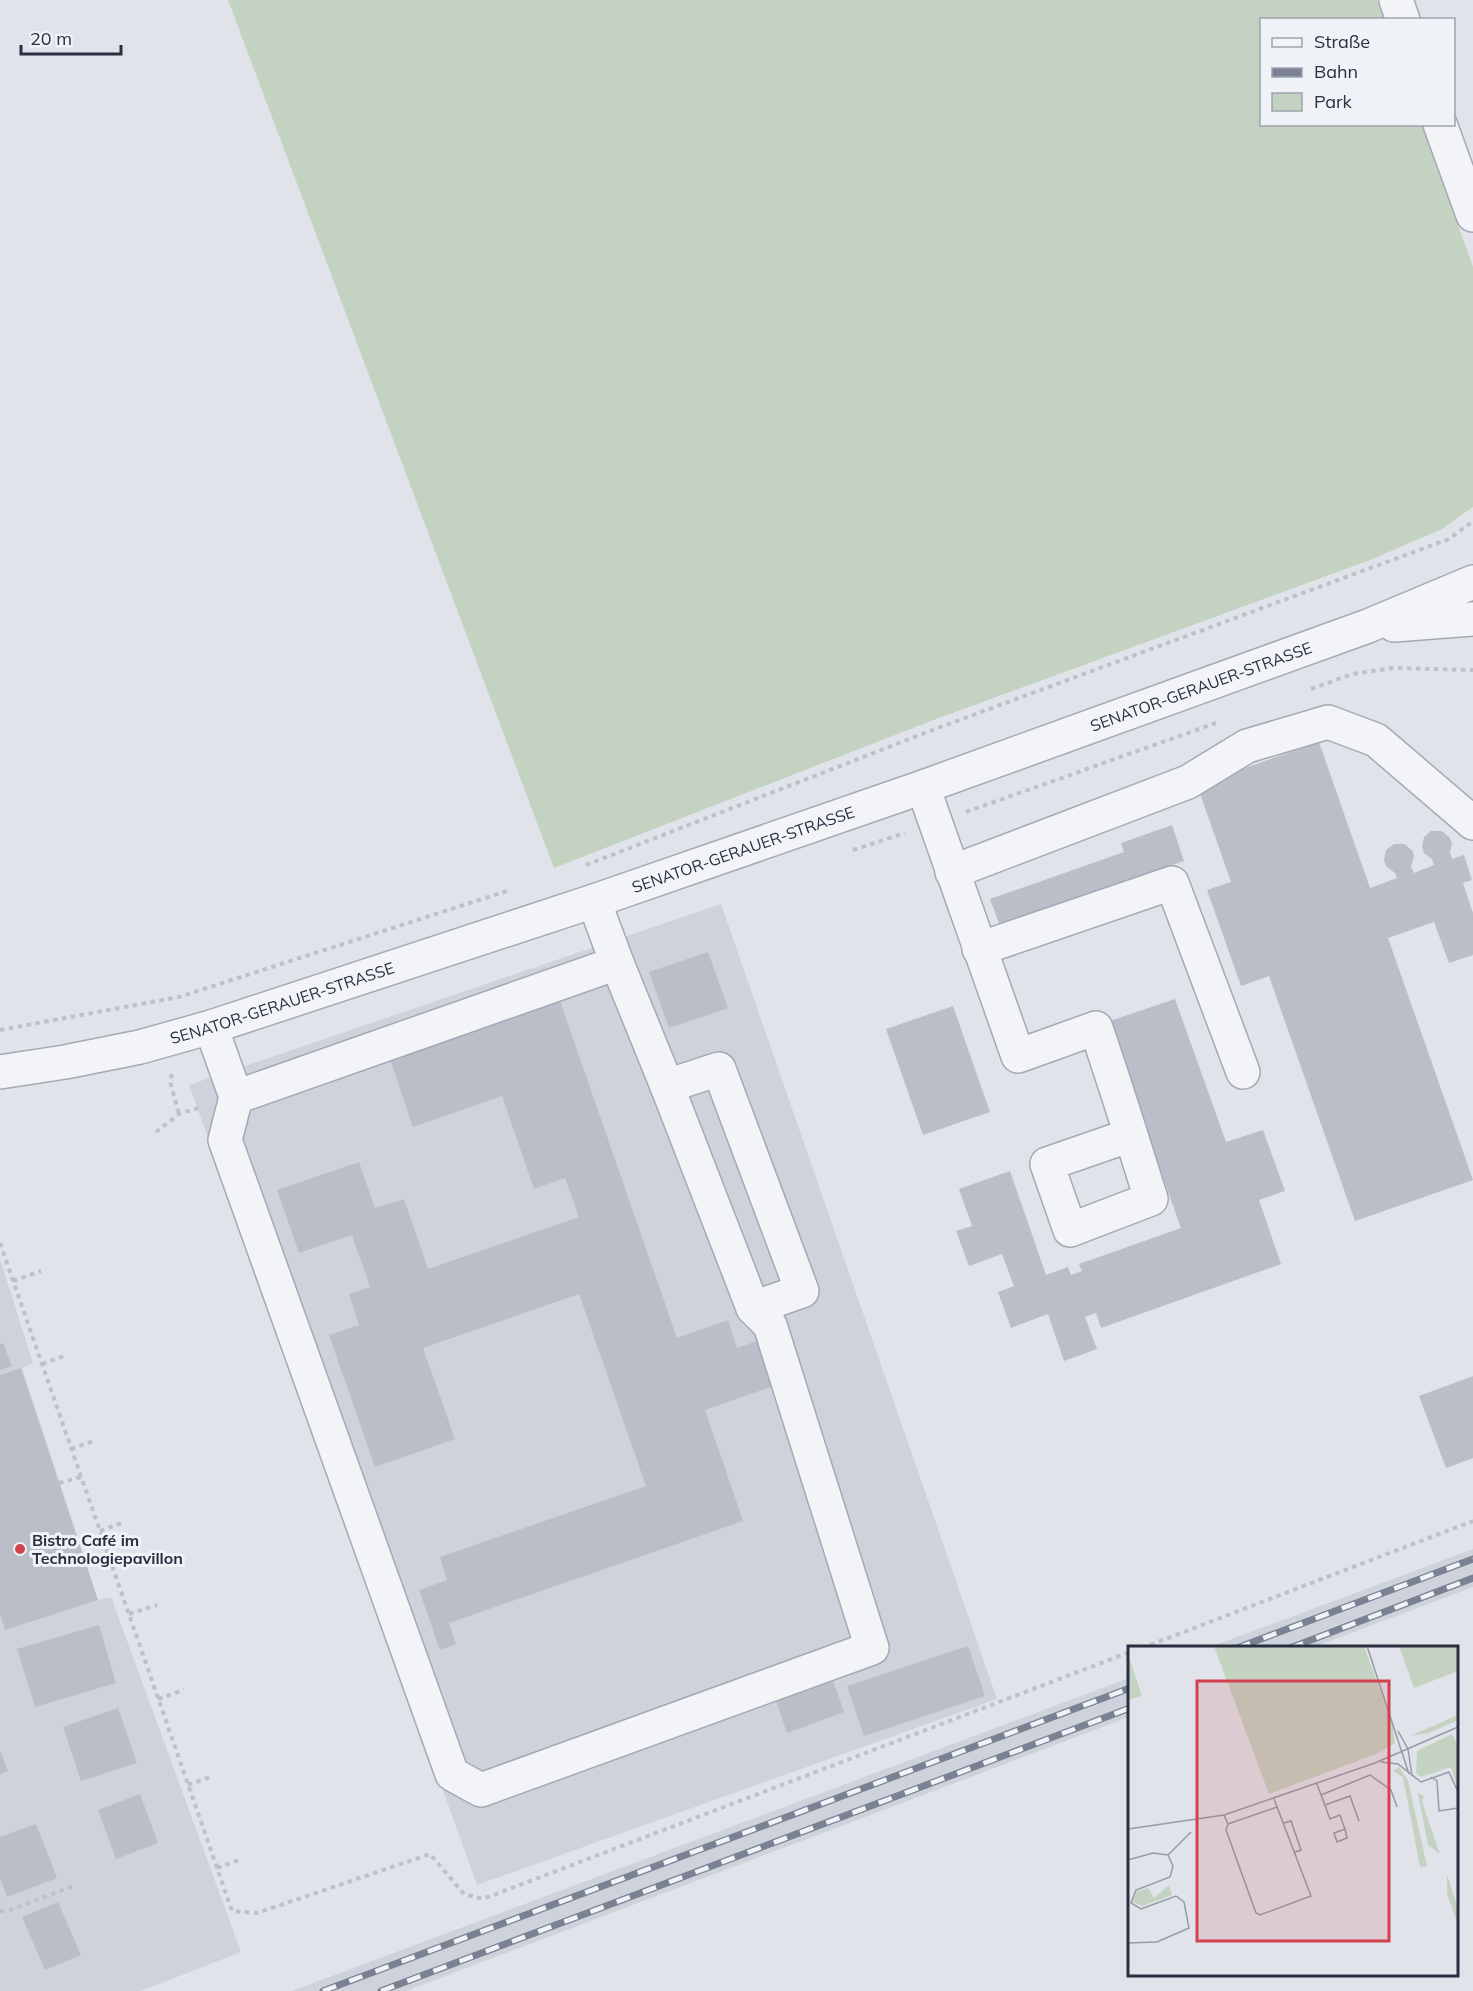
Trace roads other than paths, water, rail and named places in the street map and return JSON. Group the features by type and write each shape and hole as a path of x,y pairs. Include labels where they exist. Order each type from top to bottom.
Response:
{"street":[{"path":"1396,0 1402,18"},
{"path":"1441,126 1473,215"},
{"name":"SENATOR-GERAUER-STRASSE","path":"0,1072 140,1047 211,1027 594,901 923,787 1368,627 1473,582"},
{"path":"1368,627 1473,619"},
{"path":"952,872 1188,782 1247,746 1328,722 1376,740 1473,823"},
{"path":"923,787 1018,1056 1096,1028 1131,1135"},
{"path":"980,949 1172,883 1243,1072"},
{"path":"211,1027 236,1097 225,1140 452,1774 481,1790 872,1648 770,1324 753,1308 594,901"},
{"path":"236,1097 617,963"},
{"path":"667,1086 719,1069 802,1291 753,1308"}],"railway":[{"path":"1242,1646 1473,1559"},
{"path":"1295,1646 1473,1578"},
{"path":"323,1991 1128,1689"},
{"path":"381,1991 1128,1709"}],"place":[{"name":"Bistro Café im Technologiepavillon","path":"20,1549"}]}
